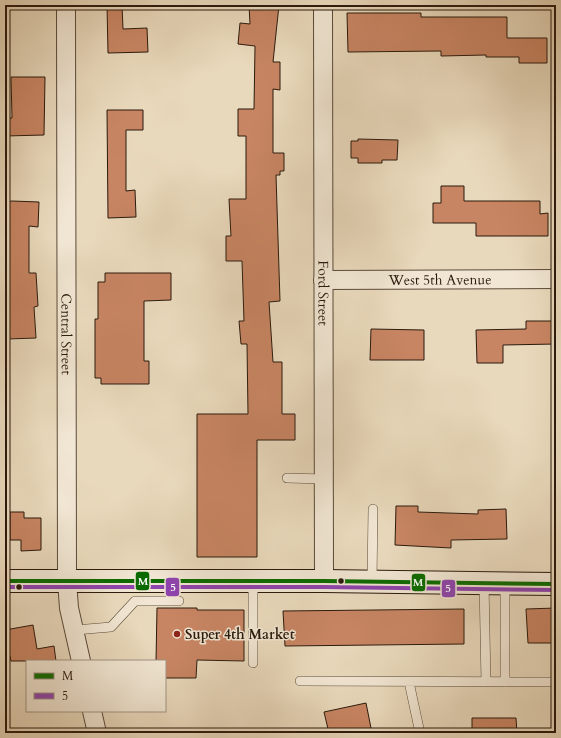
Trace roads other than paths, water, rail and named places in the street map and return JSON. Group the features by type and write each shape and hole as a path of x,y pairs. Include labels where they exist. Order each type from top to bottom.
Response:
{"street":[{"name":"Central Street","path":"66,5 67,580 70,608 81,660"},
{"name":"Ford Street","path":"323,5 324,580"},
{"name":"West 5th Avenue","path":"323,280 556,279"},
{"path":"5,581 67,580 160,591 253,580 556,584"},
{"path":"92,712 97,733"}],"lane":[{"path":"286,478 324,479"},
{"path":"372,581 374,509"},
{"path":"253,580 253,663"},
{"path":"486,682 495,583"},
{"path":"495,583 505,682"},
{"path":"74,630 111,627 135,601 160,591 179,601"},
{"path":"300,681 556,682"},
{"path":"409,682 420,733"}],"place":[{"name":"Super 4th Market","path":"177,634"}]}
